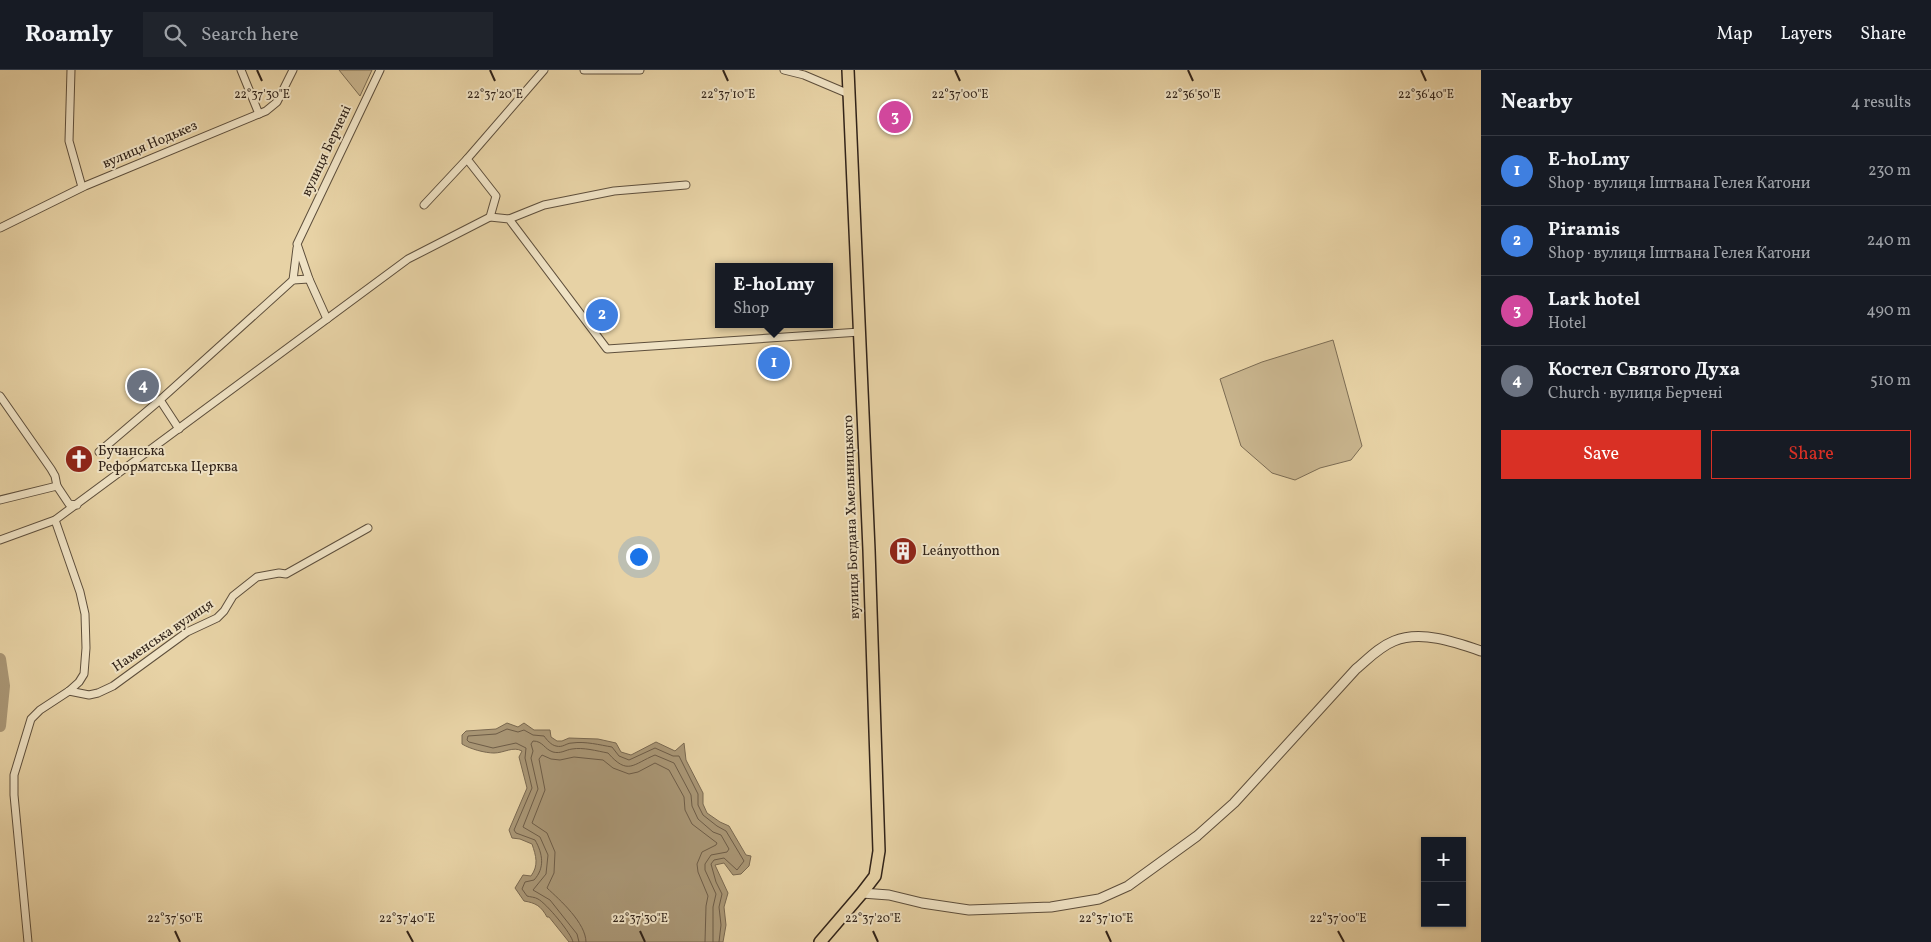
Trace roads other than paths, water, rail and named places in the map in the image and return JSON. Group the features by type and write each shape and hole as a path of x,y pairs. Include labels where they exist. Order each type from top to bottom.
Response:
{"highway":[{"name":"вулиця Богдана Хмельницького","path":"820,942 862,894 875,876 879,851 860,332 848,70"}],"street":[{"path":"71,70 69,141 82,187"},
{"path":"241,70 259,114"},
{"name":"вулиця Нодькез","path":"0,228 82,187 266,111 277,102 292,70"},
{"name":"вулиця Берчені","path":"293,280 297,244 380,70"},
{"path":"424,205 467,159 544,70"},
{"path":"584,70 640,70"},
{"path":"784,70 804,75 849,94"},
{"path":"467,159 496,196 490,217"},
{"path":"0,540 55,520 408,259 490,217 509,219 544,205 614,191 686,185"},
{"path":"509,219 607,349 860,332"},
{"path":"297,244 309,279 327,319"},
{"path":"99,452 160,400 293,280 309,279"},
{"path":"0,396 51,469 55,476 56,486 69,504 76,505"},
{"path":"160,400 179,429"},
{"path":"0,500 56,486"},
{"path":"28,942 14,796 14,775 31,719 40,710 70,691 79,682 84,674 86,648 85,614 80,592 55,520"},
{"name":"Наменська вулиця","path":"70,691 89,695 113,686 187,632 217,618 224,611 233,596 257,577 279,573 286,574 368,528"},
{"path":"862,894 889,895 922,903 969,910 1051,907 1100,898 1128,886 1197,836 1234,803 1356,669 1375,652 1394,641 1414,637 1437,639 1481,651"}],"water":[{"path":"507,723 518,727 524,723 534,730 550,730 551,737 557,741 569,738 598,739 616,743 621,752 631,755 656,742 675,751 684,743 686,760 703,793 703,804 707,813 729,826 746,855 751,856 749,866 741,874 733,875 724,863 715,865 728,893 724,907 726,925 723,942 569,942 543,910 535,904 524,901 515,888 523,875 531,876 534,872 536,856 532,844 512,838 509,830 527,788 519,757 522,751 515,749 490,753 462,744 462,735 466,731 496,729"}],"waterway":[{"path":"0,659 4,686 0,726"}],"place":[{"name":"Lark hotel","path":"895,117"},
{"name":"Piramis","path":"602,315"},
{"name":"E-hoLmy","path":"774,363"},
{"name":"Костел Святого Духа","path":"143,386"},
{"name":"Бучанська Реформатська Церква","path":"79,459"},
{"name":"Leányotthon","path":"903,551"}]}
